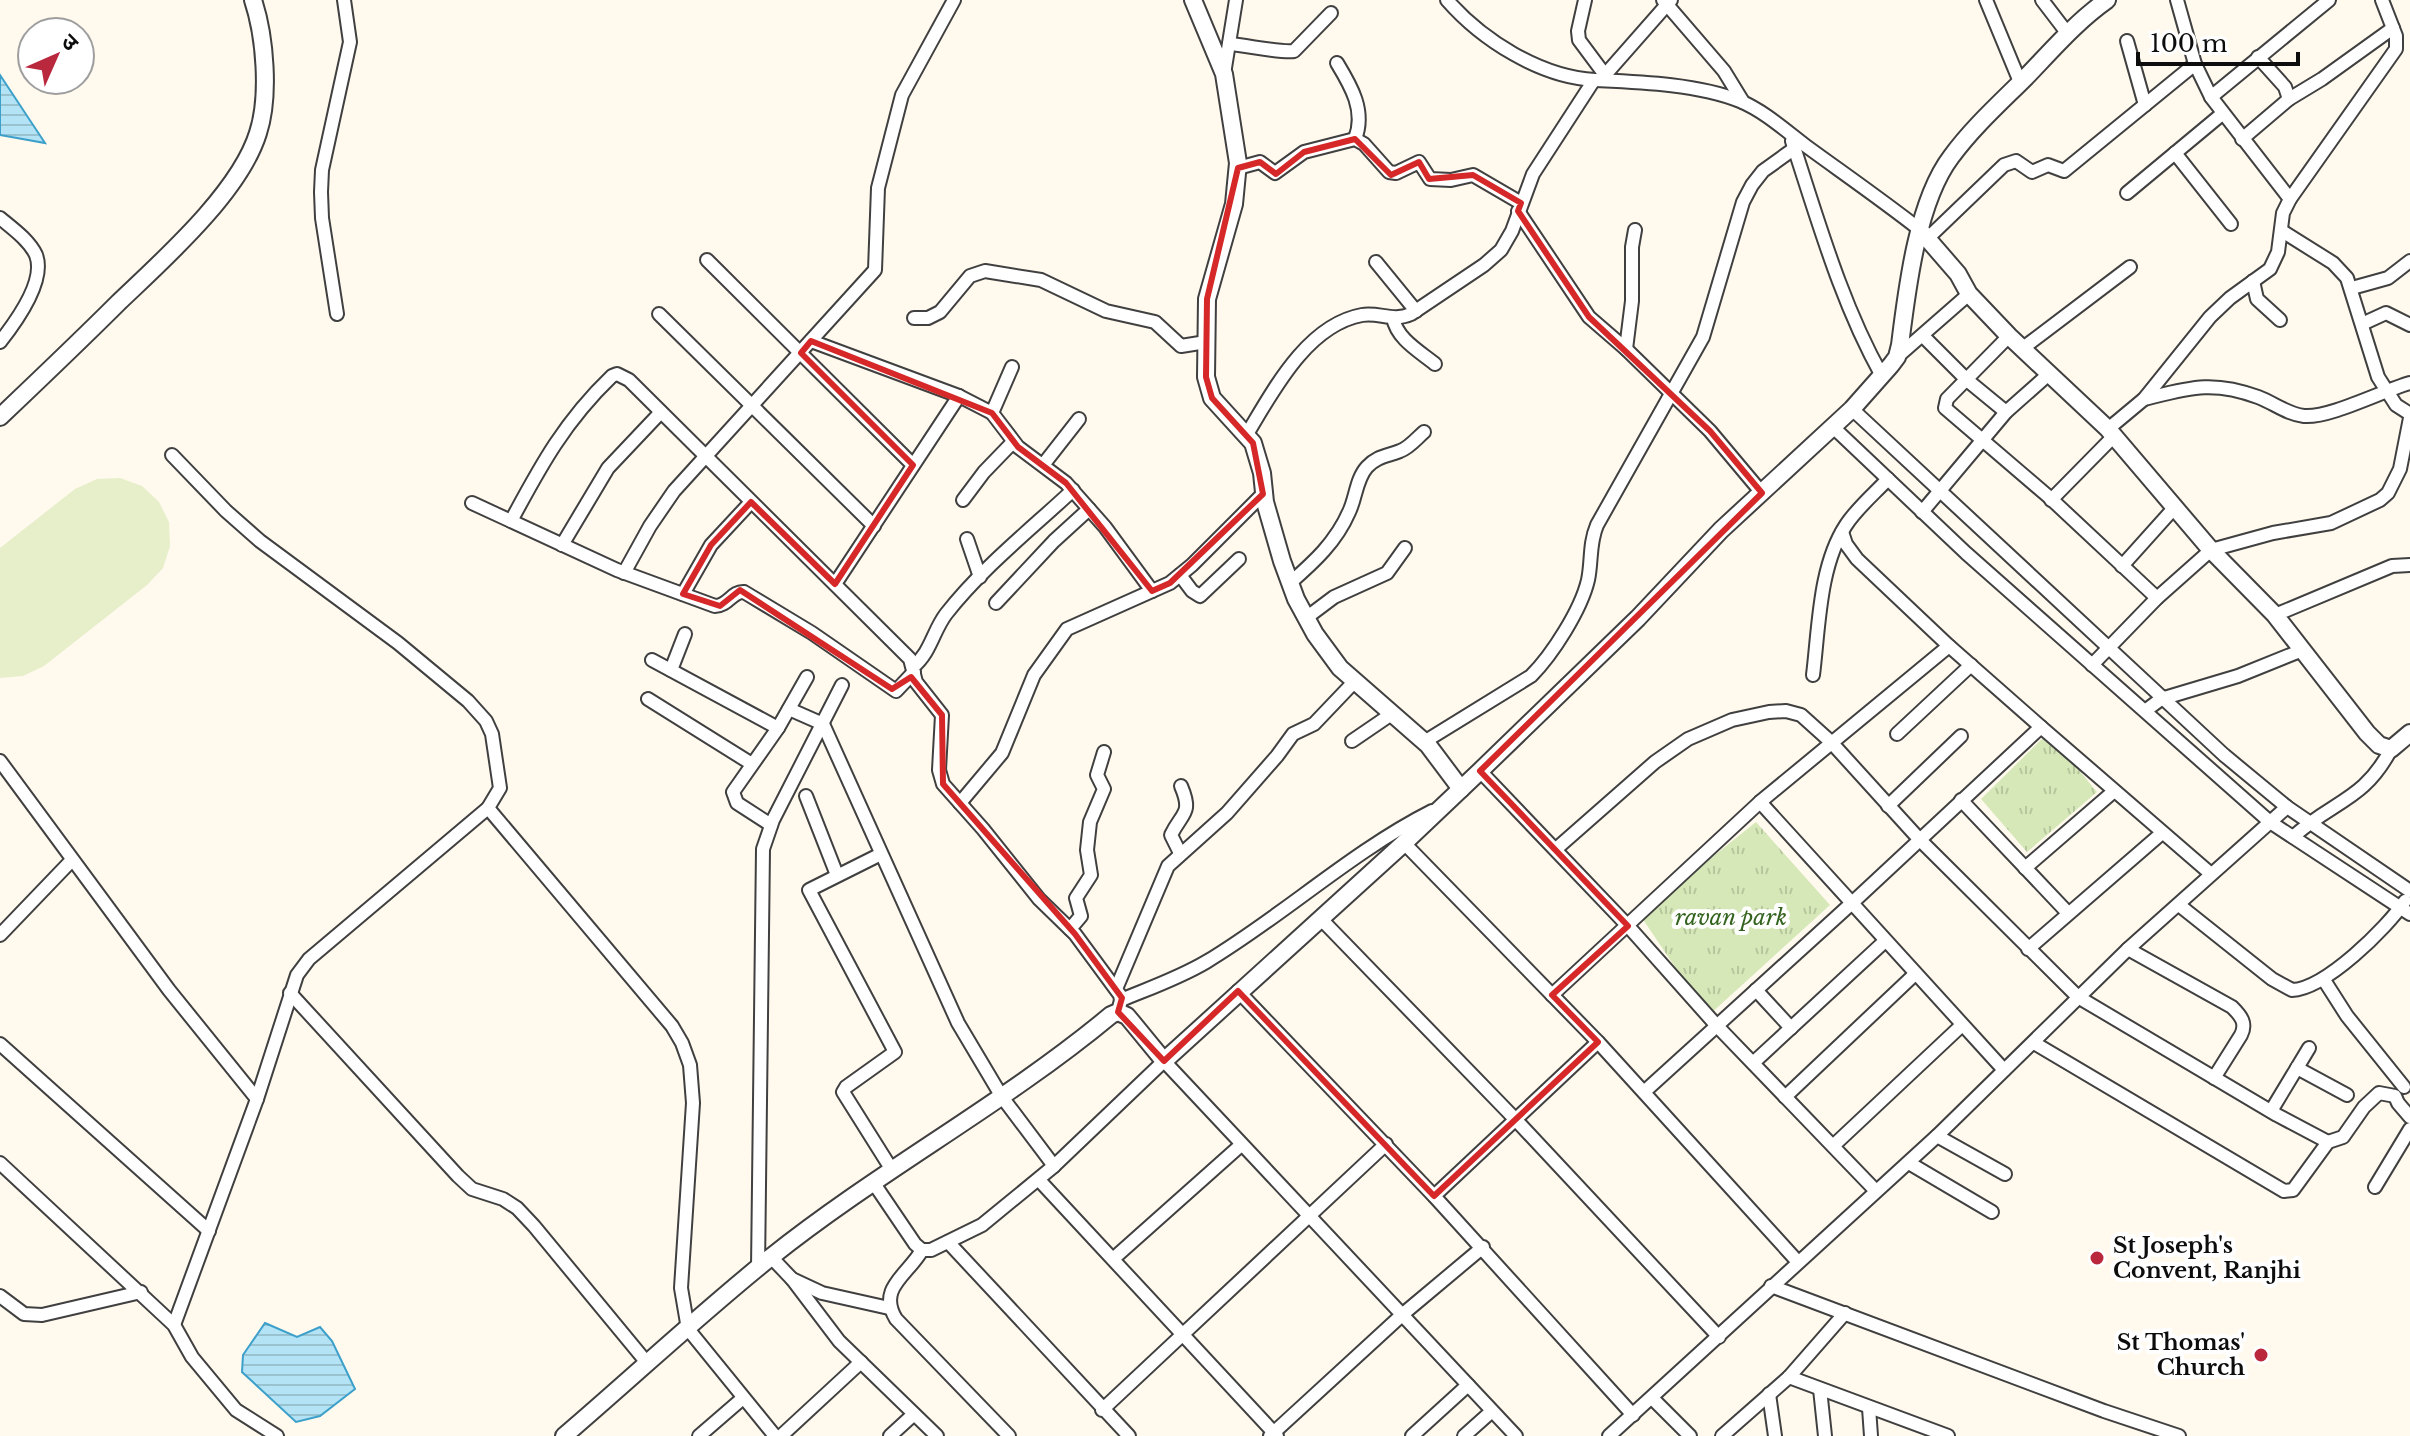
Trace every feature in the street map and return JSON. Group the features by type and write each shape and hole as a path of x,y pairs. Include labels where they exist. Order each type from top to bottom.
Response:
{"street":[{"path":"0,417 166,256 242,167 259,131 263,113 262,35 253,0"},
{"path":"337,314 321,192 322,170 349,51 344,0"},
{"path":"624,573 661,508 875,270 878,188 902,95 954,0"},
{"path":"1193,0 1224,74 1238,168 1234,204 1207,299 1208,389 1220,407 1247,434 1259,460 1263,494 1290,583 1306,618 1330,656 1424,742 1461,789"},
{"path":"1224,74 1236,0"},
{"path":"1447,0 1494,41 1549,70 1679,88 1743,102 1923,234 1958,274 1969,294 2111,433 2211,550 2275,615 2300,651 2367,733 2379,745 2391,749"},
{"path":"1585,0 1579,40 1602,78"},
{"path":"1986,0 2020,82"},
{"path":"2042,0 2068,34"},
{"path":"2177,0 2195,64 2211,97 2290,199"},
{"path":"2211,97 2329,0"},
{"path":"2051,500 2144,399 2210,317 2270,269 2282,231 2283,213 2290,199 2392,56 2397,43 2382,0"},
{"path":"1897,357 1933,188 1950,158 2020,82 2105,1"},
{"path":"1247,434 1284,373 1324,332 1362,315 1405,317 1493,258 1507,241 1533,174 1602,78 1667,2 1724,71 1743,102"},
{"path":"1229,44 1294,51 1331,13"},
{"path":"2242,139 2289,99 2393,28"},
{"path":"2127,41 2145,105"},
{"path":"2397,43 2410,50"},
{"path":"2258,57 2285,87 2289,99"},
{"path":"1337,63 1357,103 1359,126 1355,139"},
{"path":"1923,234 2004,165 2016,161 2032,172 2048,165 2064,171 2195,64"},
{"path":"2127,193 2222,114"},
{"path":"1790,134 1861,339 1882,376"},
{"path":"1238,168 1260,162 1275,173 1304,152 1355,139 1364,144 1389,172 1396,173 1419,162 1430,179 1451,180 1473,175 1520,207 1589,317 1626,349 1723,446 1762,493"},
{"path":"1424,742 1518,686 1542,665 1585,589 1589,576 1589,553 1597,525 1703,337 1743,202 1763,171 1795,148"},
{"path":"2175,153 2231,224"},
{"path":"0,218 28,245 35,255 38,271 25,305 0,342"},
{"path":"1626,349 1635,230"},
{"path":"2092,665 2157,598 2211,550 2273,533 2331,523 2372,506 2405,473 2410,416 2396,405 2373,363 2347,278 2333,263 2282,231"},
{"path":"707,260 913,465"},
{"path":"2352,288 2388,278 2410,261"},
{"path":"1376,262 1416,311"},
{"path":"2023,348 2130,267"},
{"path":"914,318 928,318 940,312 970,276 985,271 1041,280 1106,311 1155,322 1181,346 1206,342"},
{"path":"2253,281 2257,299 2280,320"},
{"path":"873,1182 915,1244 922,1250 931,1250 982,1225 1039,1180 1238,991 1321,919 1480,771 1638,618 1721,530 1852,409 1897,357 1969,294"},
{"path":"2362,324 2386,313 2410,325"},
{"path":"659,314 874,526"},
{"path":"1393,318 1402,337 1435,364"},
{"path":"1923,336 1967,380 2006,412"},
{"path":"2009,336 1947,399 1945,408 2157,598"},
{"path":"811,341 959,396 992,413 1013,442 1073,490 1152,591"},
{"path":"992,413 1012,367"},
{"path":"1922,512 2006,412 2050,373"},
{"path":"511,521 557,438 612,376 617,374 629,380 907,655 916,682 942,715 939,775 943,784 1039,899 1070,929 1127,1016 1164,1061 1516,1436"},
{"path":"2144,399 2197,386 2220,387 2250,394 2286,411 2306,416 2327,413 2410,383"},
{"path":"835,584 959,396"},
{"path":"1852,409 2161,699 2287,807 2410,892 2406,911 2324,980 2299,990 2285,988 2179,905"},
{"path":"562,545 608,468 661,412"},
{"path":"1043,465 1079,419"},
{"path":"1833,427 1966,553 2270,822 2406,911"},
{"path":"1290,583 1334,539 1351,510 1360,480 1369,465 1404,450 1424,432"},
{"path":"963,500 1013,442"},
{"path":"172,455 260,541 398,643 468,701 486,721 492,734 500,788 488,808 309,959 297,975 257,1099 174,1325"},
{"path":"1813,675 1824,581 1833,549 1853,515 1888,479"},
{"path":"472,503 624,573 683,594 720,606 737,593 744,592 812,633 896,691 926,654 947,614 980,577 1073,490"},
{"path":"960,803 1002,753 1034,675 1067,629 1180,575 1263,494"},
{"path":"683,594 711,545 751,502"},
{"path":"2122,566 2175,507"},
{"path":"996,603 1089,509"},
{"path":"1842,532 1857,559 1949,646 2113,792 2211,874"},
{"path":"1966,553 1983,534"},
{"path":"967,539 980,577"},
{"path":"1306,618 1334,597 1387,573 1405,548"},
{"path":"1180,575 1200,596 1239,559"},
{"path":"2275,615 2392,566 2410,565"},
{"path":"2004,586 2020,568"},
{"path":"2042,620 2058,604"},
{"path":"671,670 685,634"},
{"path":"1552,995 1760,802 1949,646"},
{"path":"2145,711 2161,699 2238,676 2300,651"},
{"path":"652,660 778,728"},
{"path":"1897,734 1971,665"},
{"path":"771,825 733,799 736,786 778,728 807,677"},
{"path":"1118,1000 1163,875 1180,853 1227,813 1293,734 1314,724 1355,681"},
{"path":"764,1263 763,849 771,825 842,685"},
{"path":"648,699 752,764"},
{"path":"789,709 823,724 958,1023 1002,1097 1054,1166"},
{"path":"1556,849 1664,755 1706,729 1732,720 1786,711 1801,715 1831,742 1920,840 2078,997 2328,1142"},
{"path":"1352,741 1393,713"},
{"path":"1644,1092 2041,727"},
{"path":"2293,837 2310,822 2360,791 2383,764 2391,749 2410,733"},
{"path":"1888,806 1961,736"},
{"path":"1070,929 1081,916 1076,898 1091,875 1087,850 1090,822 1104,789 1097,775 1104,752"},
{"path":"0,761 169,990 257,1099"},
{"path":"1480,771 1628,926 1717,1026 1876,1191"},
{"path":"1180,853 1171,835 1183,819 1187,807 1181,786"},
{"path":"2025,868 2113,792"},
{"path":"806,796 837,875"},
{"path":"1961,800 2068,913"},
{"path":"1760,802 1914,975 2004,1070"},
{"path":"564,1436 764,1263 873,1182 1002,1097 1118,1000 1173,979 1207,961 1393,833 1442,807"},
{"path":"1609,1436 1909,1163 2128,949 2287,807"},
{"path":"488,808 672,1026 682,1043 690,1065 693,1103 681,1288 688,1329 778,1436 861,1362"},
{"path":"2028,949 2162,833"},
{"path":"1404,843 1598,1042 1798,1262"},
{"path":"881,854 812,888 810,895 895,1052 846,1087 843,1096 892,1170"},
{"path":"0,935 72,860"},
{"path":"1321,919 1516,1120 1719,1337"},
{"path":"1753,1063 1885,941"},
{"path":"2128,949 2232,1007 2243,1020 2245,1028 2214,1078"},
{"path":"1785,1097 1914,975"},
{"path":"2324,980 2347,1016 2403,1089"},
{"path":"1756,990 1791,1028"},
{"path":"1238,991 1483,1247 1633,1415"},
{"path":"290,993 458,1176 472,1189 503,1199 517,1208 648,1364"},
{"path":"1833,1146 1962,1025"},
{"path":"1434,1196 1598,1042"},
{"path":"2034,1043 2284,1191 2293,1190 2328,1142 2349,1132 2373,1097 2382,1092 2403,1089"},
{"path":"0,1044 209,1231"},
{"path":"2271,1111 2309,1048"},
{"path":"2297,1068 2347,1095"},
{"path":"2403,1089 2398,1103 2410,1117"},
{"path":"2375,1187 2410,1129"},
{"path":"1937,1136 2005,1174"},
{"path":"1102,1410 1386,1144"},
{"path":"1113,1259 1241,1145"},
{"path":"0,1163 174,1325 192,1357 236,1410 277,1436"},
{"path":"1909,1163 1992,1212"},
{"path":"1039,1180 1274,1435 1403,1314 1483,1247"},
{"path":"948,1242 1129,1436"},
{"path":"922,1250 892,1289 888,1298 889,1308 896,1319 1009,1436"},
{"path":"764,1263 822,1293 889,1308"},
{"path":"792,1279 839,1341 937,1436"},
{"path":"1771,1286 2162,1433 2179,1436"},
{"path":"0,1296 24,1314 42,1315 141,1292"},
{"path":"1722,1436 1789,1377 1845,1313"},
{"path":"1789,1377 1921,1431 1948,1436"},
{"path":"1412,1436 1468,1385"},
{"path":"1820,1389 1825,1436"},
{"path":"1769,1394 1775,1436"},
{"path":"699,1436 743,1398"},
{"path":"1652,1398 1690,1436"},
{"path":"1869,1408 1871,1436"},
{"path":"1464,1436 1492,1411"},
{"path":"890,1436 914,1414"}],"highlighted area":[{"path":"1355,139 1391,175 1419,162 1429,179 1473,175 1521,203 1518,211 1589,317 1710,431 1762,493 1480,771 1628,926 1552,995 1598,1042 1434,1196 1238,991 1164,1061 1118,1012 1122,998 1075,934 943,784 942,715 911,677 892,689 740,590 720,606 683,594 711,545 751,502 835,584 913,465 801,353 811,341 992,413 1018,447 1066,483 1152,591 1170,583 1263,494 1253,443 1212,398 1206,377 1207,299 1238,168 1260,162 1276,174 1304,152"}],"green space":[{"path":"120,478 142,486 159,502 169,522 170,546 163,568 147,585 44,666 23,676 0,678 0,548 75,489 97,479"},
{"path":"2048,733 2097,792 2027,852 1981,799"},
{"name":"ravan park","path":"1756,822 1830,905 1708,1016 1640,915"}],"water":[{"path":"0,75 45,143 0,135"},
{"path":"265,1323 297,1337 320,1327 332,1341 355,1389 320,1416 296,1422 242,1372 243,1355"}],"place":[{"name":"St Joseph's Convent, Ranjhi","path":"2097,1258"},
{"name":"St Thomas' Church","path":"2261,1355"}]}
